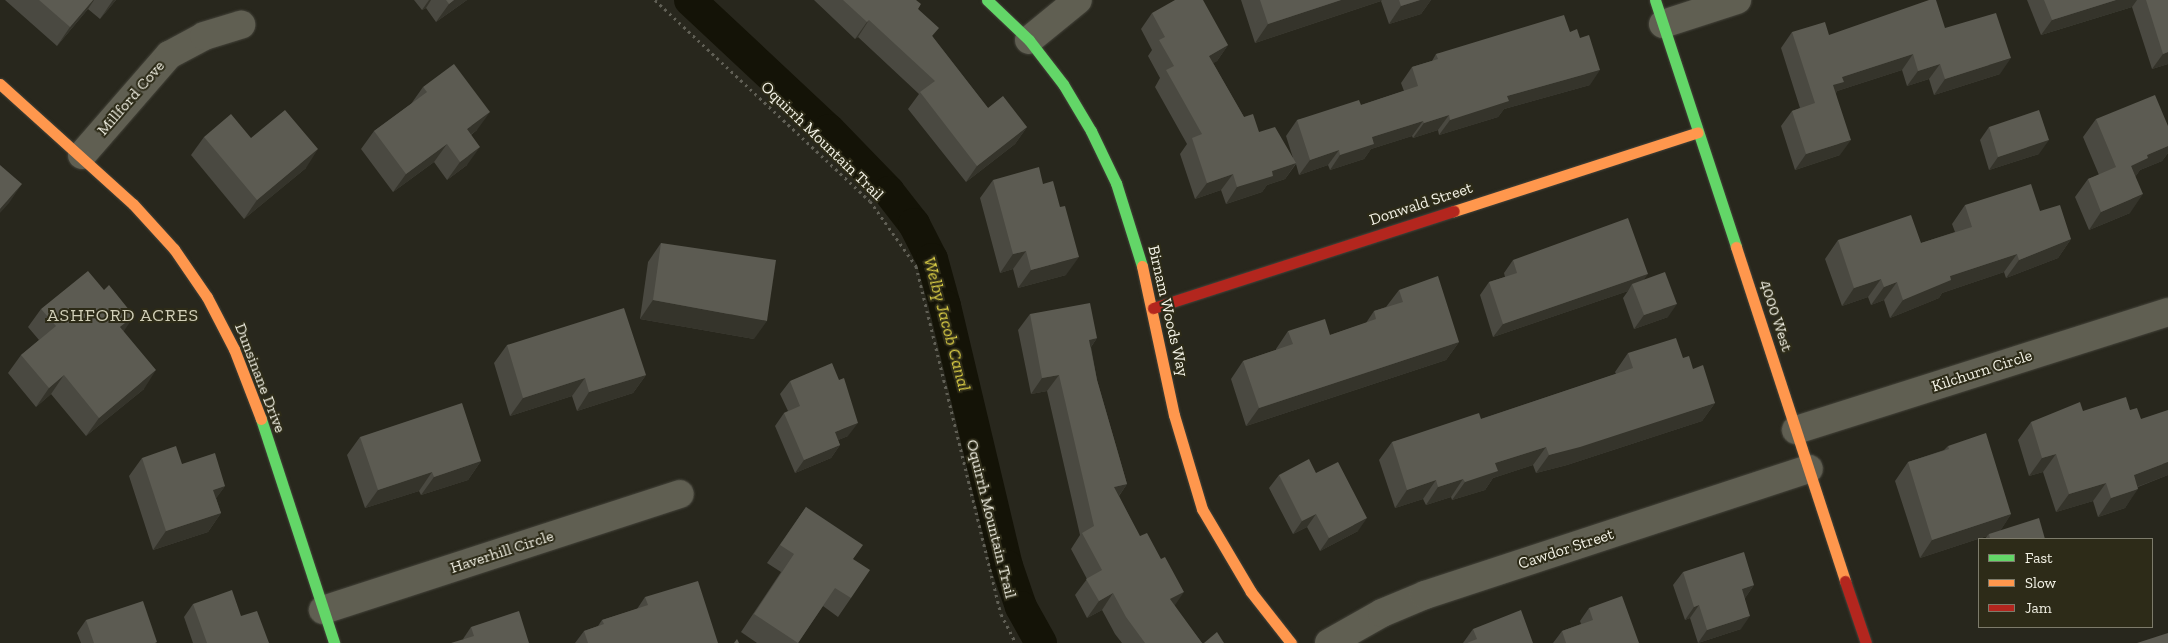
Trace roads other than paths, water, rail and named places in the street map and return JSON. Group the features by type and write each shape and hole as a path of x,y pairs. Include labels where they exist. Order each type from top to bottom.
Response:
{"street":[{"name":"Birnam Woods Way","path":"987,0 1029,40 1063,84 1108,166 1137,245 1153,308 1174,415 1202,509 1251,592 1291,643"},
{"path":"1029,40 1078,0"},
{"path":"1659,12 1737,0"},
{"name":"4000 West","path":"1659,12 1866,643"},
{"name":"Millford Cove","path":"82,155 169,55 204,36 241,25"},
{"name":"Dunsinane Drive","path":"0,84 82,155 174,249 221,323 255,402 334,643"},
{"name":"Donwald Street","path":"1153,308 1698,132"},
{"name":"Kilchurn Circle","path":"1796,430 2168,312"},
{"name":"Cawdor Street","path":"1329,643 1382,613 1425,595 1808,468"},
{"name":"Haverhill Circle","path":"323,610 680,494"}],"waterway":[{"name":"Welby Jacob Canal","path":"690,0 829,130 889,192 914,224 932,259 945,306 1007,566 1021,607 1041,643"}],"district":[{"name":"ASHFORD ACRES","path":"123,315"}]}
